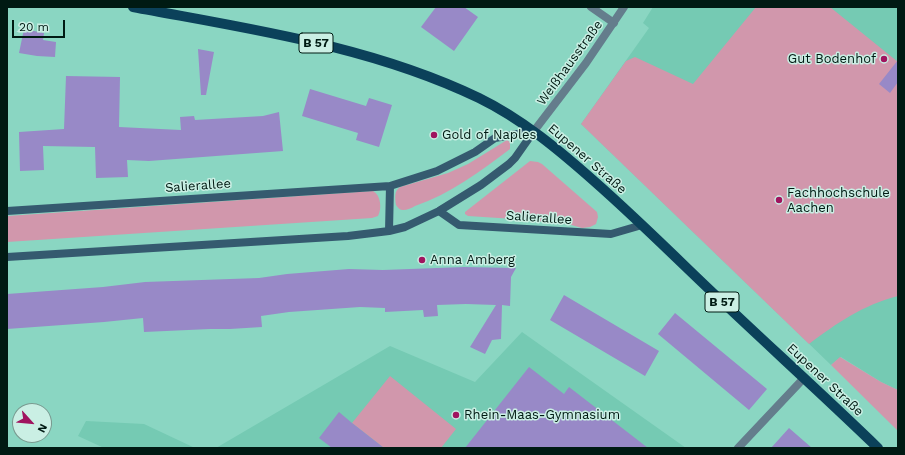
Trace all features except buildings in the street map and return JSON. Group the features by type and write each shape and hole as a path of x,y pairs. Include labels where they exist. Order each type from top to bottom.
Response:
{"main road":[{"name":"Eupener Straße","path":"133,7 329,46 373,58 449,85 480,99 534,131 560,151 642,225 878,448"}],"street":[{"path":"591,7 614,23"},
{"name":"Weißhausstraße","path":"534,131 586,63 624,7"},
{"name":"Salierallee","path":"7,210 390,186 437,170 475,152 495,138 534,131"},
{"path":"7,257 348,236 389,231 405,227 439,211 481,185 515,158 534,131"},
{"path":"389,231 390,186"},
{"name":"Salierallee","path":"439,211 459,225 611,234 642,225"},
{"path":"738,448 804,378"}],"shaded area":[{"name":"Fachhochschule Aachen","path":"653,7 898,7 898,390 881,382 841,357 831,365 581,124 649,28 643,23"},
{"name":"Fachhochschule Aachen","path":"756,7 830,7 898,62 898,296 873,304 830,329 809,344 581,124 626,61 635,57 693,84"},
{"path":"507,140 510,142 510,149 476,174 453,188 441,195 408,209 401,210 396,205 395,197 400,187 448,173 468,164"},
{"path":"530,161 542,164 597,212 598,217 596,224 590,227 582,228 568,224 468,216 465,214 465,212"},
{"path":"373,191 378,196 380,206 378,216 372,218 7,242 7,216"},
{"name":"Rhein-Maas-Gymnasium","path":"522,332 686,448 216,448 390,346 475,382"},
{"path":"840,357 881,382 898,390 898,431 831,365"},
{"path":"390,376 456,429 441,448 384,448 352,423"},
{"path":"86,421 144,424 195,448 104,448 78,436"}],"place":[{"name":"Gut Bodenhof","path":"884,59"},
{"name":"Gold of Naples","path":"434,135"},
{"name":"Fachhochschule Aachen","path":"779,200"},
{"name":"Anna Amberg","path":"422,260"},
{"name":"Rhein-Maas-Gymnasium","path":"456,415"}]}
